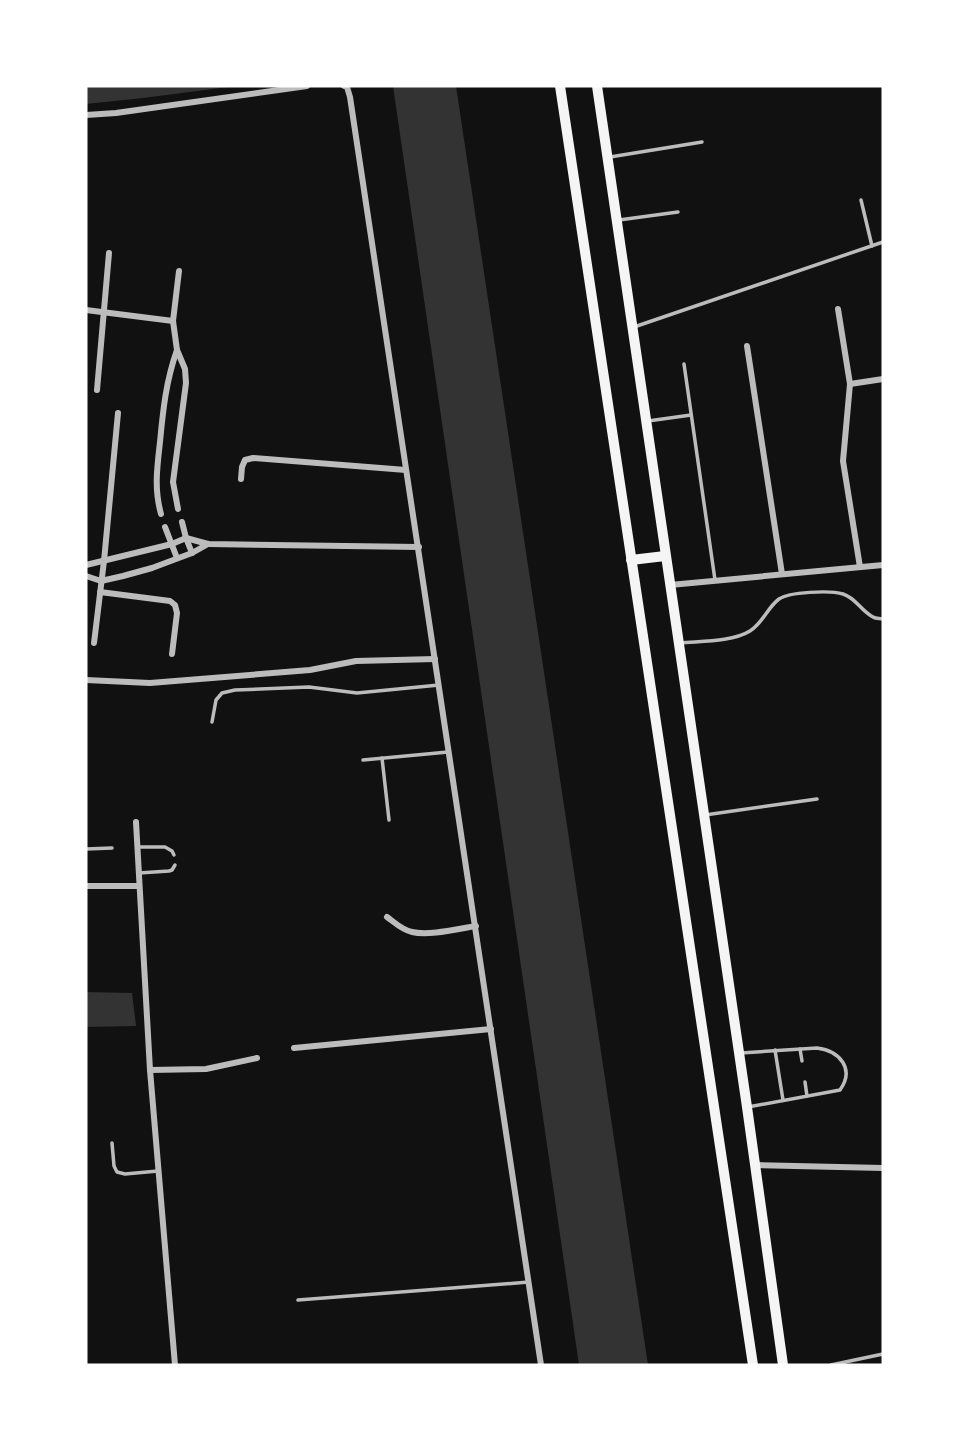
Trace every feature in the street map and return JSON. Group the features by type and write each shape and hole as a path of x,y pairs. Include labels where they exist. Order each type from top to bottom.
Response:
{"main road":[{"path":"561,86 752,1365"},
{"path":"597,86 783,1365"},
{"path":"631,560 665,556"}],"street":[{"path":"86,115 116,113 267,88 307,86"},
{"path":"344,86 347,87 350,97 541,1365"},
{"path":"97,390 109,253"},
{"path":"178,271 173,321 186,383 173,482 178,509"},
{"path":"838,309 850,384 843,461 860,567"},
{"path":"86,310 173,321"},
{"path":"747,346 782,574"},
{"path":"160,514 156,481 164,398 177,350"},
{"path":"850,384 883,379"},
{"path":"94,643 118,413"},
{"path":"241,479 245,460 253,458 406,470"},
{"path":"182,522 192,553"},
{"path":"165,527 177,558"},
{"path":"86,565 172,544 186,538 208,544 419,547"},
{"path":"86,576 101,581 152,568 208,544"},
{"path":"670,585 883,565"},
{"path":"100,592 170,601 175,605 177,613 172,654"},
{"path":"86,680 161,682 310,670 356,661 435,659"},
{"path":"136,822 150,1070 175,1365"},
{"path":"86,886 139,886"},
{"path":"387,917 411,932 475,926"},
{"path":"295,1048 491,1029"},
{"path":"150,1070 206,1069 257,1058"},
{"path":"755,1165 883,1168"}],"lane":[{"path":"608,157 702,142"},
{"path":"860,200 872,246"},
{"path":"617,220 678,212"},
{"path":"632,327 883,242"},
{"path":"684,364 715,580"},
{"path":"646,422 691,415"},
{"path":"678,643 738,637 760,624 779,599 789,594 844,594 854,599 872,617 883,619"},
{"path":"212,722 216,700 222,693 236,690 309,687 357,693 439,685"},
{"path":"363,760 449,752"},
{"path":"382,758 390,820"},
{"path":"703,815 817,799"},
{"path":"137,847 165,847 173,851 174,855"},
{"path":"86,849 112,848"},
{"path":"139,873 165,872 175,866"},
{"path":"800,1049 802,1061"},
{"path":"739,1053 825,1049 838,1055 845,1066 845,1081 840,1090 747,1107"},
{"path":"775,1051 783,1100"},
{"path":"805,1082 807,1096"},
{"path":"112,1143 117,1172 125,1174 159,1171"},
{"path":"298,1300 529,1282"},
{"path":"831,1365 883,1354"}],"shaded area":[{"path":"86,86 236,86 86,104"},
{"path":"393,86 456,86 648,1365 579,1365"},
{"path":"86,992 132,993 136,1026 86,1027"}]}
